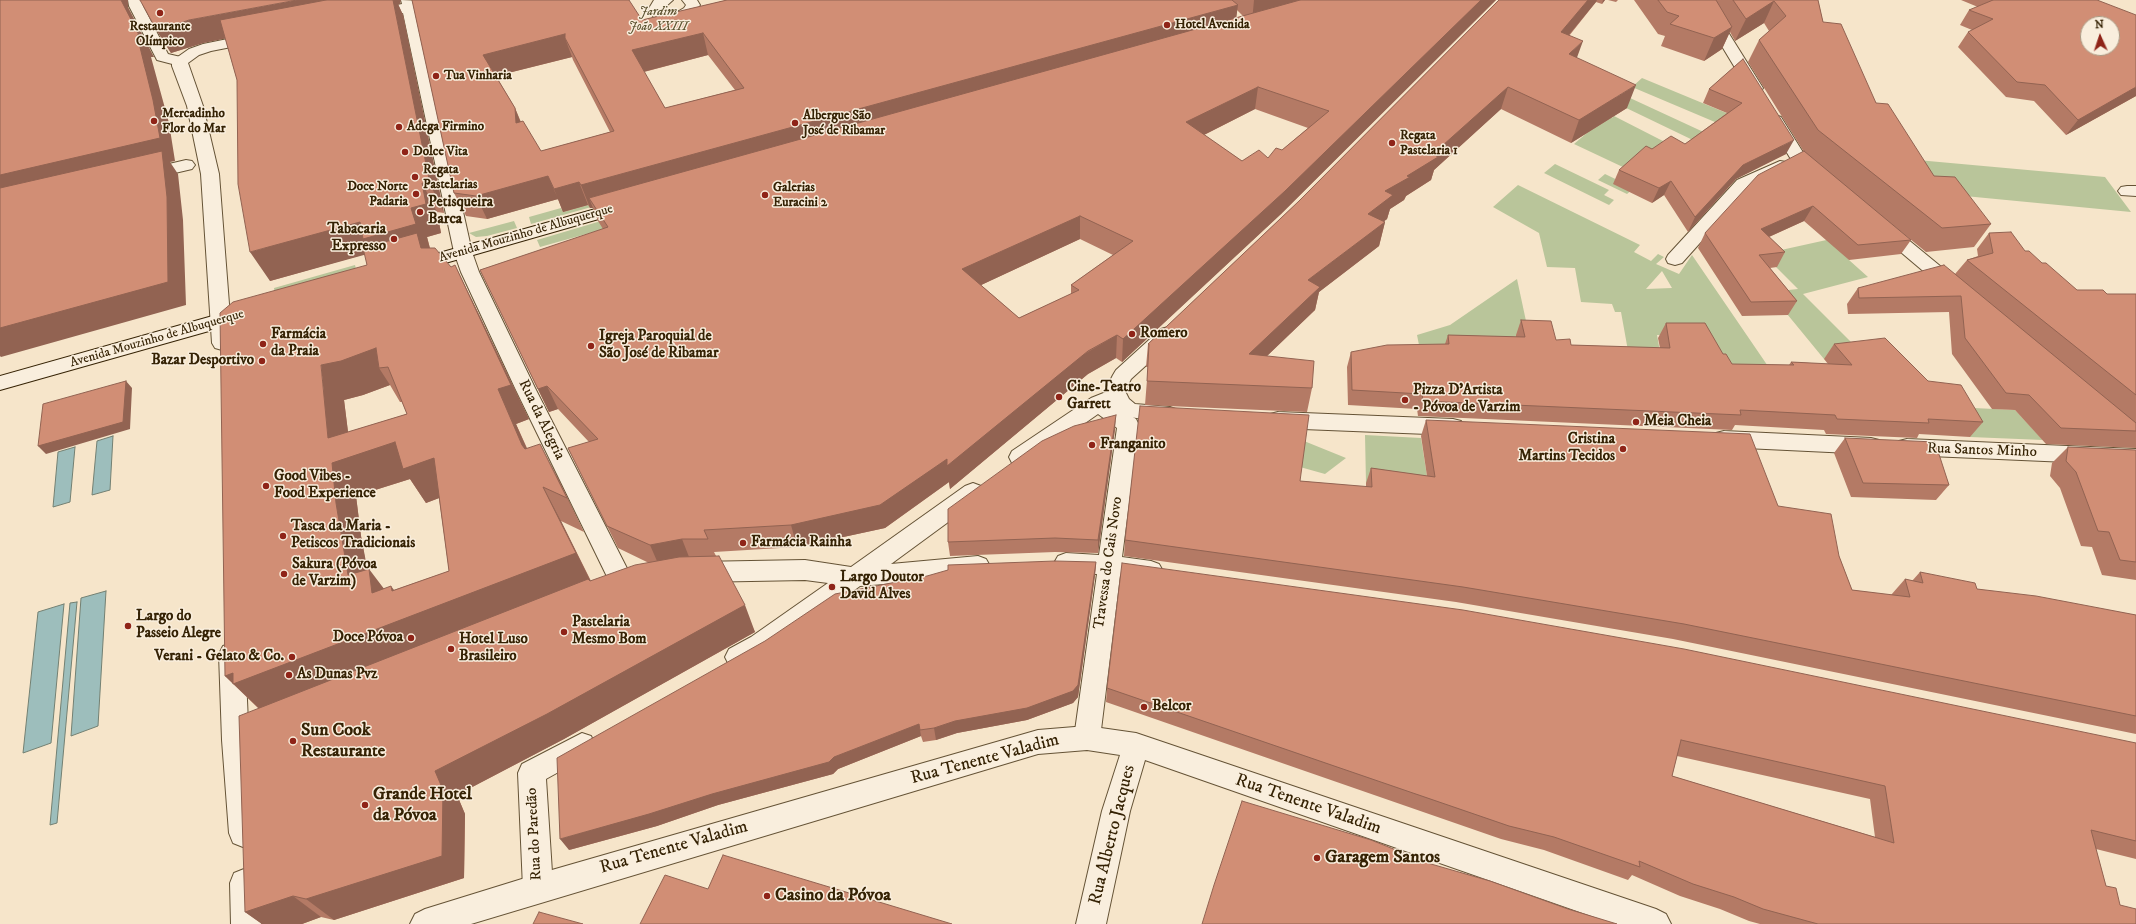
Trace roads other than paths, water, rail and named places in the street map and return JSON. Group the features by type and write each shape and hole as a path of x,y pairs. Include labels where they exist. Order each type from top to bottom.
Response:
{"street":[{"path":"135,0 136,6 162,57 180,61 194,52 208,47 271,35"},
{"path":"666,0 659,3 655,10 658,13 668,16 682,15 689,11 693,5 689,0"},
{"path":"1701,0 1798,157 1834,187"},
{"path":"357,17 414,4"},
{"name":"Rua da Alegria","path":"414,4 463,252 470,272 521,380 624,588"},
{"path":"180,61 180,66 195,106 210,174 223,368"},
{"path":"1675,259 1744,184 1798,157"},
{"path":"132,178 186,164"},
{"name":"Avenida Mouzinho de Albuquerque","path":"395,271 641,201"},
{"path":"1869,216 1971,300"},
{"name":"Avenida Mouzinho de Albuquerque","path":"0,383 268,307"},
{"path":"719,668 760,645 853,577 930,524 1048,436 1107,400 1115,391 1117,384 1123,375 1180,322"},
{"path":"1107,400 1130,411 1144,414 1192,416"},
{"name":"Travessa do Cais Novo","path":"1087,738 1108,565 1128,425 1107,400"},
{"path":"1255,419 1469,428"},
{"name":"Rua Santos Minho","path":"1707,439 2136,457"},
{"path":"1047,563 1108,565 1172,573"},
{"path":"676,576 691,573 805,570 853,577 952,567 1000,565"},
{"path":"232,631 235,740 242,805 246,924"},
{"path":"235,740 285,720"},
{"name":"Rua do Paredão","path":"538,888 532,773 601,734"},
{"name":"Rua Tenente Valadim","path":"425,924 538,888 1038,742 1087,738 1136,745 1656,924"},
{"name":"Rua Alberto Jacques","path":"1091,924 1116,811 1136,745"}],"water":[{"path":"113,436 110,490 92,495 97,441"},
{"path":"75,447 70,502 53,507 58,452"},
{"path":"106,591 98,726 71,736 81,598"},
{"path":"77,602 57,823 50,825 70,603"},
{"path":"64,604 51,743 23,753 38,612"}],"place":[{"name":"Restaurante Olímpico","path":"160,13"},
{"name":"Hotel Avenida","path":"1167,25"},
{"name":"Tua Vinharia","path":"436,76"},
{"name":"Mercadinho Flor do Mar","path":"154,121"},
{"name":"Albergue São José de Ribamar","path":"795,123"},
{"name":"Adega Firmino","path":"399,127"},
{"name":"Regata Pastelaria 1","path":"1392,143"},
{"name":"Dolce Vita","path":"405,152"},
{"name":"Regata Pastelarias","path":"415,177"},
{"name":"Doce Norte Padaria","path":"416,194"},
{"name":"Galerias Euracini 2","path":"765,195"},
{"name":"Petisqueira Barca","path":"420,212"},
{"name":"Tabacaria Expresso","path":"394,239"},
{"name":"Romero","path":"1132,334"},
{"name":"Farmácia da Praia","path":"263,344"},
{"name":"Igreja Paroquial de São José de Ribamar","path":"591,346"},
{"name":"Bazar Desportivo","path":"262,361"},
{"name":"Cine-Teatro Garrett","path":"1059,397"},
{"name":"Pizza D'Artista - Póvoa de Varzim","path":"1405,400"},
{"name":"Meia Cheia","path":"1636,422"},
{"name":"Franganito","path":"1092,445"},
{"name":"Cristina Martins Tecidos","path":"1623,449"},
{"name":"Good Vibes - Food Experience","path":"266,486"},
{"name":"Tasca da Maria - Petiscos Tradicionais","path":"283,536"},
{"name":"Farmácia Rainha","path":"743,543"},
{"name":"Sakura (Póvoa de Varzim)","path":"284,574"},
{"name":"Largo Doutor David Alves","path":"832,587"},
{"name":"Largo do Passeio Alegre","path":"128,626"},
{"name":"Pastelaria Mesmo Bom","path":"564,632"},
{"name":"Doce Póvoa","path":"411,638"},
{"name":"Hotel Luso Brasileiro","path":"451,649"},
{"name":"Verani - Gelato & Co.","path":"292,657"},
{"name":"As Dunas Pvz","path":"289,675"},
{"name":"Belcor","path":"1144,707"},
{"name":"Sun Cook Restaurante","path":"293,741"},
{"name":"Grande Hotel da Póvoa","path":"365,805"},
{"name":"Garagem Santos","path":"1317,858"},
{"name":"Casino da Póvoa","path":"767,896"}],"park label":[{"name":"Jardim João XXIII","path":"658,20"}]}
